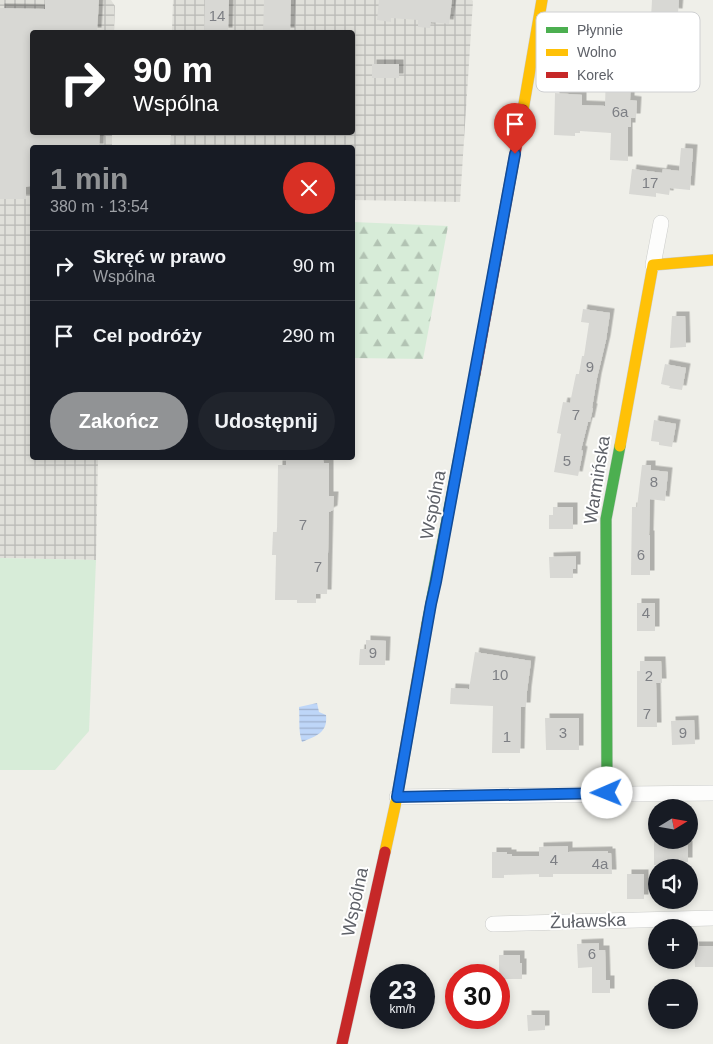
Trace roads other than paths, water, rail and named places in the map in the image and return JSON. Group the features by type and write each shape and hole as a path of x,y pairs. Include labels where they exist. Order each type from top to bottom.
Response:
{"street":[{"name":"Wspólna","path":"342,1044 397,797 536,34"},
{"path":"662,222 653,265 713,260"},
{"name":"Warmińska","path":"607,793 606,519 653,265"},
{"path":"397,797 713,792"},
{"name":"Żuławska","path":"493,924 713,918"}],"water":[{"path":"317,703 319,712 326,715 325,726 320,733 302,742 299,707"}]}
